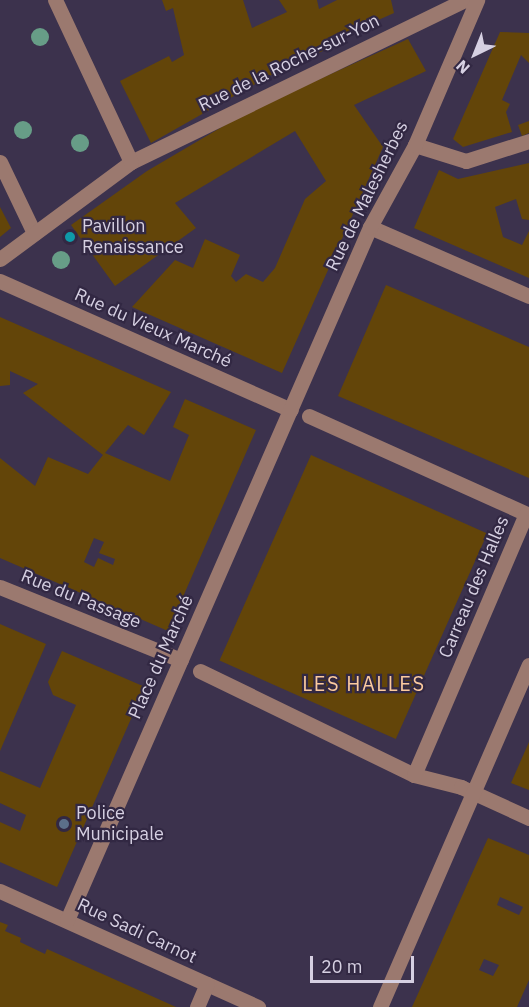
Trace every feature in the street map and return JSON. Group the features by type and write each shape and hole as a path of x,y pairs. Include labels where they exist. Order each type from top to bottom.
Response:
{"street":[{"path":"55,0 131,162"},
{"name":"Rue de la Roche-sur-Yon","path":"0,259 131,162 465,0"},
{"name":"Rue de Malesherbes","path":"291,410 370,227 415,145 477,0"},
{"path":"415,145 466,161 529,141"},
{"path":"0,162 34,233"},
{"path":"370,227 529,296"},
{"name":"Rue du Vieux Marché","path":"0,282 291,410"},
{"name":"Place du Marché","path":"67,920 291,410"},
{"name":"Carreau des Halles","path":"309,417 528,515 414,775"},
{"name":"Rue du Passage","path":"0,587 181,660"},
{"path":"380,1007 529,665"},
{"path":"201,671 414,775 473,794 529,818"},
{"name":"Rue Sadi Carnot","path":"0,891 258,1007"},
{"path":"198,1007 207,984"}],"building":[{"path":"162,0 243,0 252,28 287,12 279,0 317,0 319,9 337,0 391,0 394,13 331,41 333,46 304,60 302,55 271,68 273,74 151,143 120,81 169,56 172,62 184,55 173,8 166,11"},
{"path":"500,32 529,33 529,63 521,55 502,100 510,104 506,112 512,132 463,147 453,139"},
{"path":"408,39 426,71 354,105 383,147 282,373 132,307 175,260 193,268 205,239 240,255 231,276 236,282 246,274 263,282 275,268 305,199 326,181 295,131 175,203 196,228 115,286 71,225 147,171 249,111"},
{"path":"529,121 529,133 522,136 518,125"},
{"path":"529,163 529,220 522,219 516,199 495,207 503,237 522,245 529,231 529,278 414,228 439,170 458,179"},
{"path":"0,207 11,228 0,237"},
{"path":"386,285 529,347 529,478 338,396"},
{"path":"0,317 171,392 144,435 128,425 105,453 170,481 189,435 173,427 185,399 256,430 168,631 0,558 0,458 35,486 48,457 88,474 103,455 23,393 38,384 10,371 10,385 0,386","holes":["94,538 104,542 99,553 115,559 113,565 98,558 94,567 84,562"]},
{"path":"311,455 487,534 396,739 219,661"},
{"path":"0,624 46,644 0,751"},
{"path":"62,651 145,687 57,887 0,862 0,822 20,831 26,815 0,803 0,771 40,788 76,705 53,695 48,682"},
{"path":"529,742 529,790 511,783"},
{"path":"488,838 529,855 529,980 517,1007 412,1007","holes":["500,897 523,907 519,915 497,905","484,959 499,965 493,976 479,970"]},
{"path":"0,922 8,925 5,931 21,938 20,942 45,954 47,949 176,1007 0,1007"}],"place":[{"name":"Pavillon Renaissance","path":"70,237"},
{"name":"Police Municipale","path":"64,824"}],"district":[{"name":"LES HALLES","path":"364,683"}]}
